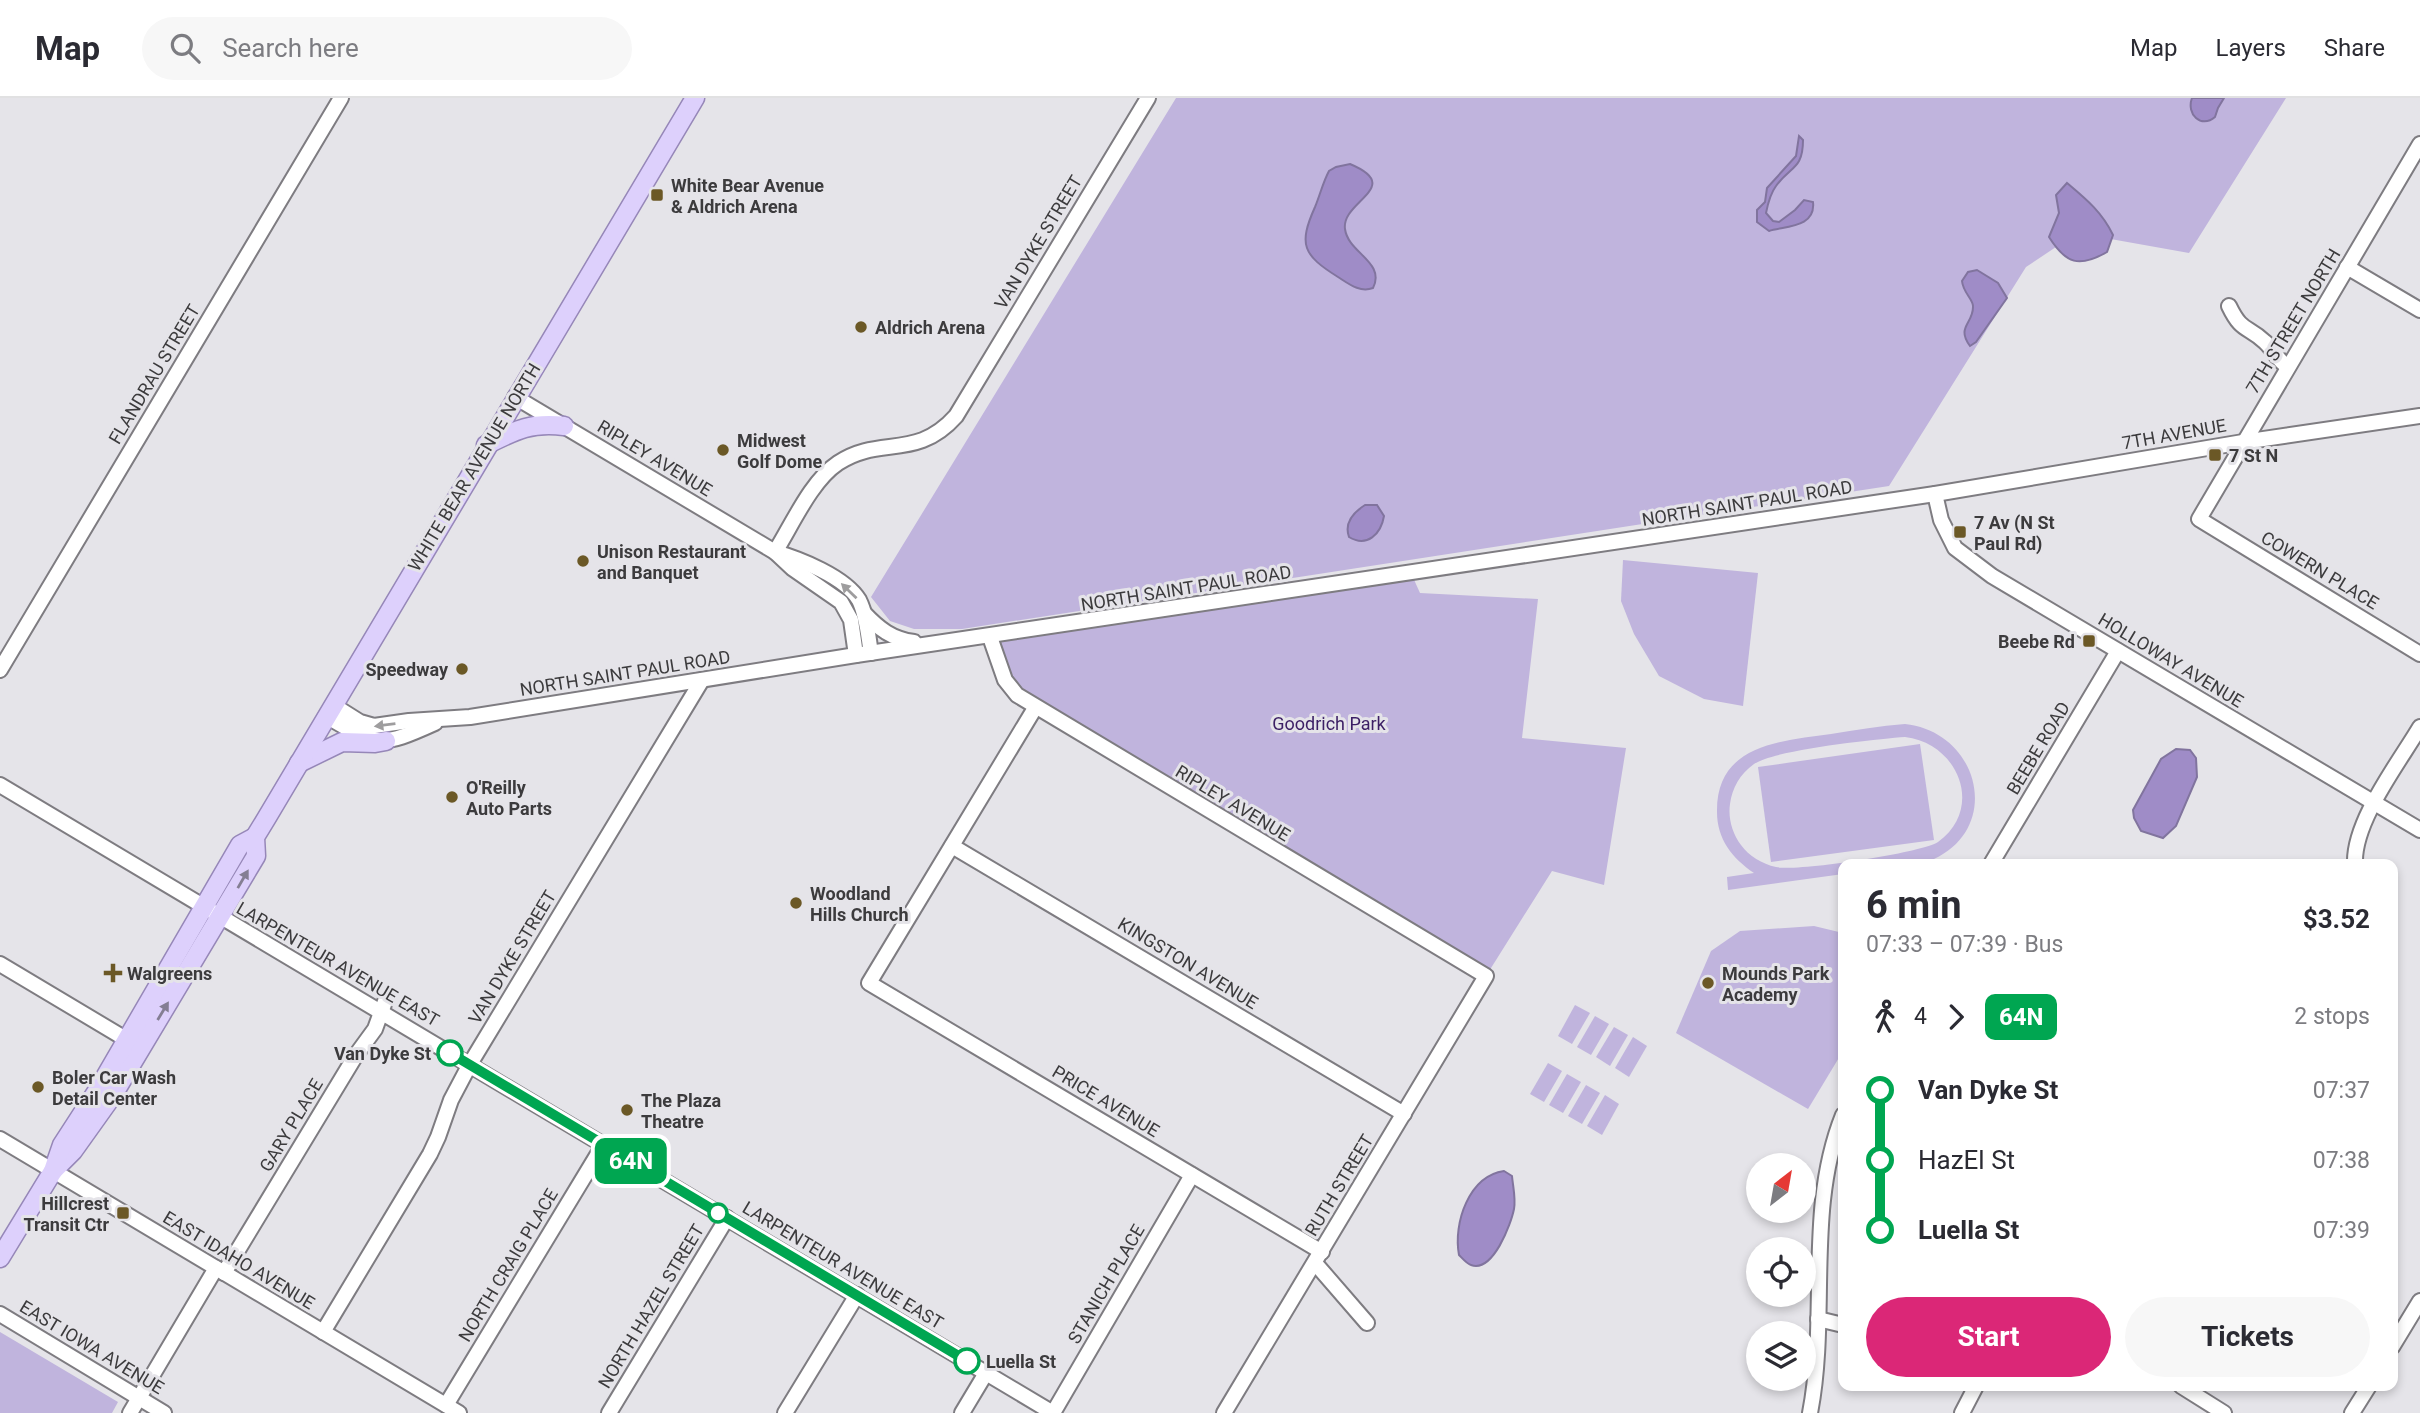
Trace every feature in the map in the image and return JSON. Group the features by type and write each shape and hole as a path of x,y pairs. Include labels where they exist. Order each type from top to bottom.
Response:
{"main road":[{"name":"WHITE BEAR AVENUE NORTH","path":"0,1258 53,1171 62,1145 134,1044 212,913 240,845 255,837 695,98"},
{"path":"486,445 527,426 564,426"},
{"path":"299,763 342,742 386,741"}],"street":[{"name":"FLANDRAU STREET","path":"0,670 341,98"},
{"name":"VAN DYKE STREET","path":"775,552 814,488 831,468 859,452 901,447 925,440 946,426 956,415 1148,98"},
{"name":"7TH STREET NORTH","path":"2199,519 2420,144"},
{"path":"2347,267 2420,310"},
{"path":"2229,306 2237,324 2266,342 2280,362 2288,367"},
{"name":"RIPLEY AVENUE","path":"515,397 775,552 792,568 836,597 846,608 864,654"},
{"name":"7TH AVENUE","path":"1935,494 2244,442 2420,416"},
{"name":"NORTH SAINT PAUL ROAD","path":"329,711 371,726 442,720 1935,494"},
{"name":"HOLLOWAY AVENUE","path":"1935,494 1941,520 1955,548 1992,576 2420,830"},
{"name":"COWERN PLACE","path":"2199,519 2420,654"},
{"name":"RIPLEY AVENUE","path":"775,552 798,558 840,582 857,597 863,612 864,654"},
{"path":"863,612 881,630 900,640 930,645"},
{"name":"RIPLEY AVENUE","path":"990,636 1004,680 1017,695 1035,708 1486,976"},
{"name":"BEEBE ROAD","path":"1993,859 2118,651"},
{"name":"VAN DYKE STREET","path":"323,1332 430,1154 439,1137 451,1100 470,1064 702,680"},
{"path":"952,846 1035,708"},
{"path":"329,711 366,739 386,741"},
{"name":"NORTH SAINT PAUL ROAD","path":"386,741 414,733 442,720"},
{"path":"2355,859 2360,830 2420,727"},
{"name":"LARPENTEUR AVENUE EAST","path":"0,785 1053,1413"},
{"name":"PRICE AVENUE","path":"952,846 869,983 1192,1175 1319,1258 1367,1323"},
{"name":"KINGSTON AVENUE","path":"952,846 1404,1114"},
{"path":"0,964 134,1044"},
{"name":"RUTH STREET","path":"1224,1413 1486,976"},
{"name":"GARY PLACE","path":"130,1413 375,1029 387,996"},
{"path":"1810,1413 1816,1371 1823,1195 1838,1130"},
{"name":"EAST IDAHO AVENUE","path":"0,1139 453,1409"},
{"name":"NORTH CRAIG PLACE","path":"453,1409 604,1144"},
{"name":"STANICH PLACE","path":"1053,1413 1192,1175"},
{"name":"NORTH HAZEL STREET","path":"609,1413 727,1218"},
{"path":"785,1413 857,1295"},
{"path":"2398,1337 2420,1301"},
{"name":"EAST IOWA AVENUE","path":"0,1314 164,1413"},
{"path":"1818,1319 1838,1324"},
{"path":"962,1413 986,1373"},
{"path":"1962,1413 1973,1391"},
{"path":"2188,1391 2224,1413"},
{"path":"2352,1413 2366,1391"}],"green space":[{"path":"1176,98 2286,98 2189,253 2077,233 2026,267 1889,486 962,629 914,629 890,621 871,597"},
{"path":"1623,560 1758,573 1743,706 1704,699 1659,676 1634,634 1621,601"},
{"name":"Goodrich Park","path":"1411,573 1420,593 1538,599 1522,738 1626,748 1604,885 1552,871 1486,976 1005,680 990,637"},
{"path":"1905,724 1930,731 1950,744 1965,762 1973,782 1975,804 1969,826 1956,844 1934,859 1865,859 1927,846 1938,842 1952,828 1960,812 1962,795 1959,779 1951,764 1939,751 1924,742 1905,737 1782,754 1754,764 1735,787 1730,815 1735,836 1744,849 1756,859 1771,866 1788,868 1838,863 1838,875 1728,890 1727,877 1754,873 1727,847 1720,831 1717,812 1720,789 1727,772 1739,759 1755,750 1792,740"},
{"path":"1920,744 1934,840 1771,862 1758,767"},
{"path":"1814,926 1838,932 1838,1059 1808,1109 1676,1033 1711,951 1740,931"},
{"path":"1575,1005 1590,1013 1572,1044 1558,1036"},
{"path":"1595,1016 1609,1024 1591,1055 1577,1047"},
{"path":"1614,1027 1628,1035 1610,1066 1596,1057"},
{"path":"1633,1037 1647,1046 1629,1077 1615,1068"},
{"path":"1548,1063 1562,1071 1544,1102 1530,1094"},
{"path":"1567,1074 1581,1082 1563,1113 1549,1105"},
{"path":"1586,1085 1600,1093 1582,1124 1568,1116"},
{"path":"1605,1095 1619,1104 1602,1135 1587,1126"},
{"path":"0,1332 118,1402 112,1413 0,1413"}],"shaded area":[{"path":"2192,98 2224,98 2215,117 2205,121 2193,114"},
{"path":"1799,136 1803,140 1801,157 1774,189 1766,213 1773,221 1779,222 1804,200 1813,202 1813,211 1805,221 1769,231 1757,222 1757,210 1765,202 1767,188 1796,156"},
{"path":"1350,164 1365,172 1372,180 1372,187 1367,195 1346,219 1345,229 1352,245 1375,271 1373,288 1368,289 1355,287 1326,269 1307,248 1306,231 1329,171"},
{"path":"2067,183 2099,213 2113,235 2107,252 2089,260 2074,261 2067,258 2049,237 2059,213 2056,195"},
{"path":"1977,270 1998,283 2007,298 1976,342 1970,346 1965,330 1973,304 1962,281 1968,272"},
{"path":"1365,505 1377,505 1384,516 1380,528 1372,537 1356,540 1349,537 1349,523"},
{"path":"2176,749 2190,750 2196,758 2197,777 2176,826 2163,838 2141,831 2133,810 2161,759"},
{"path":"1504,1171 1512,1176 1515,1201 1509,1225 1500,1246 1487,1262 1479,1266 1471,1265 1459,1255 1461,1216 1473,1191 1481,1182"}],"bus line":[{"name":"64N","path":"450,1053 967,1361"}],"place":[{"name":"White Bear Avenue & Aldrich Arena","path":"657,195"},
{"name":"Aldrich Arena","path":"861,327"},
{"name":"Midwest Golf Dome","path":"723,450"},
{"name":"7 St N","path":"2215,455"},
{"name":"7 Av (N St Paul Rd)","path":"1960,532"},
{"name":"Unison Restaurant and Banquet","path":"583,561"},
{"name":"Beebe Rd","path":"2089,641"},
{"name":"Speedway","path":"462,669"},
{"name":"O'Reilly Auto Parts","path":"452,797"},
{"name":"Woodland Hills Church","path":"796,903"},
{"name":"Walgreens","path":"113,973"},
{"name":"Mounds Park Academy","path":"1708,983"},
{"name":"Van Dyke St","path":"450,1053"},
{"name":"Boler Car Wash Detail Center","path":"38,1087"},
{"name":"The Plaza Theatre","path":"627,1110"},
{"name":"Hillcrest Transit Ctr","path":"123,1213"},
{"name":"Luella St","path":"967,1361"}]}
